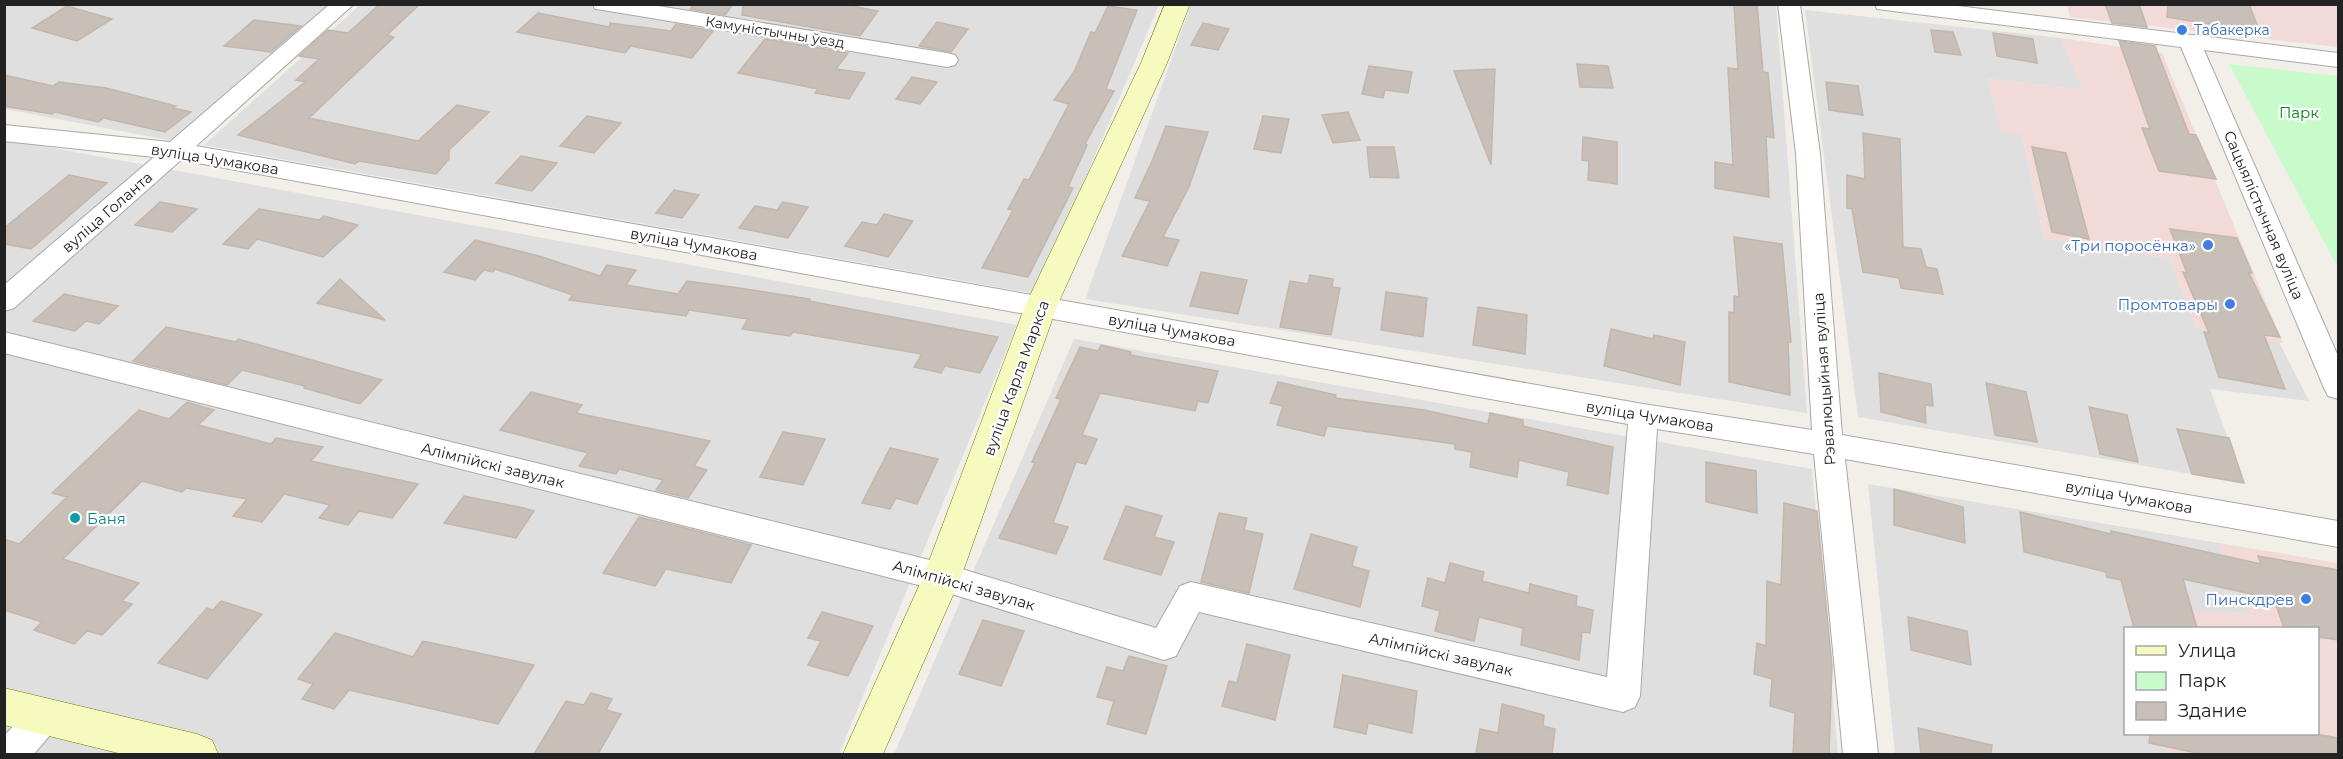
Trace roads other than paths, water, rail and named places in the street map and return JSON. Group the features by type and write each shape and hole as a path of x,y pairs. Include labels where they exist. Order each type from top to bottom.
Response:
{"street":[{"name":"вуліца Голанта","path":"4,301 344,4"},
{"name":"Камуністычны ўезд","path":"603,4 673,10 947,60"},
{"name":"вуліца Карла Маркса","path":"863,754 942,577 1041,306 1154,63 1178,4"},
{"name":"Рэвалюцыйная вуліца","path":"1789,4 1808,154 1828,444 1860,754"},
{"path":"1885,4 2338,60"},
{"name":"Сацыялістычная вуліца","path":"2189,41 2338,388"},
{"name":"вуліца Чумакова","path":"4,133 177,151 1643,415 1828,444 2338,534"},
{"name":"Алімпійскі завулак","path":"4,342 942,577 1164,645 1191,596 1623,696 1643,415"},
{"path":"4,706 197,754"},
{"path":"12,754 44,717"}],"place":[{"name":"Табакерка","path":"2182,30"},
{"name":"«Три поросёнка»","path":"2208,245"},
{"name":"Промтовары","path":"2230,304"},
{"name":"Баня","path":"75,518"},
{"name":"Пинскдрев","path":"2306,599"}],"park label":[{"name":"Парк","path":"2299,112"}]}
